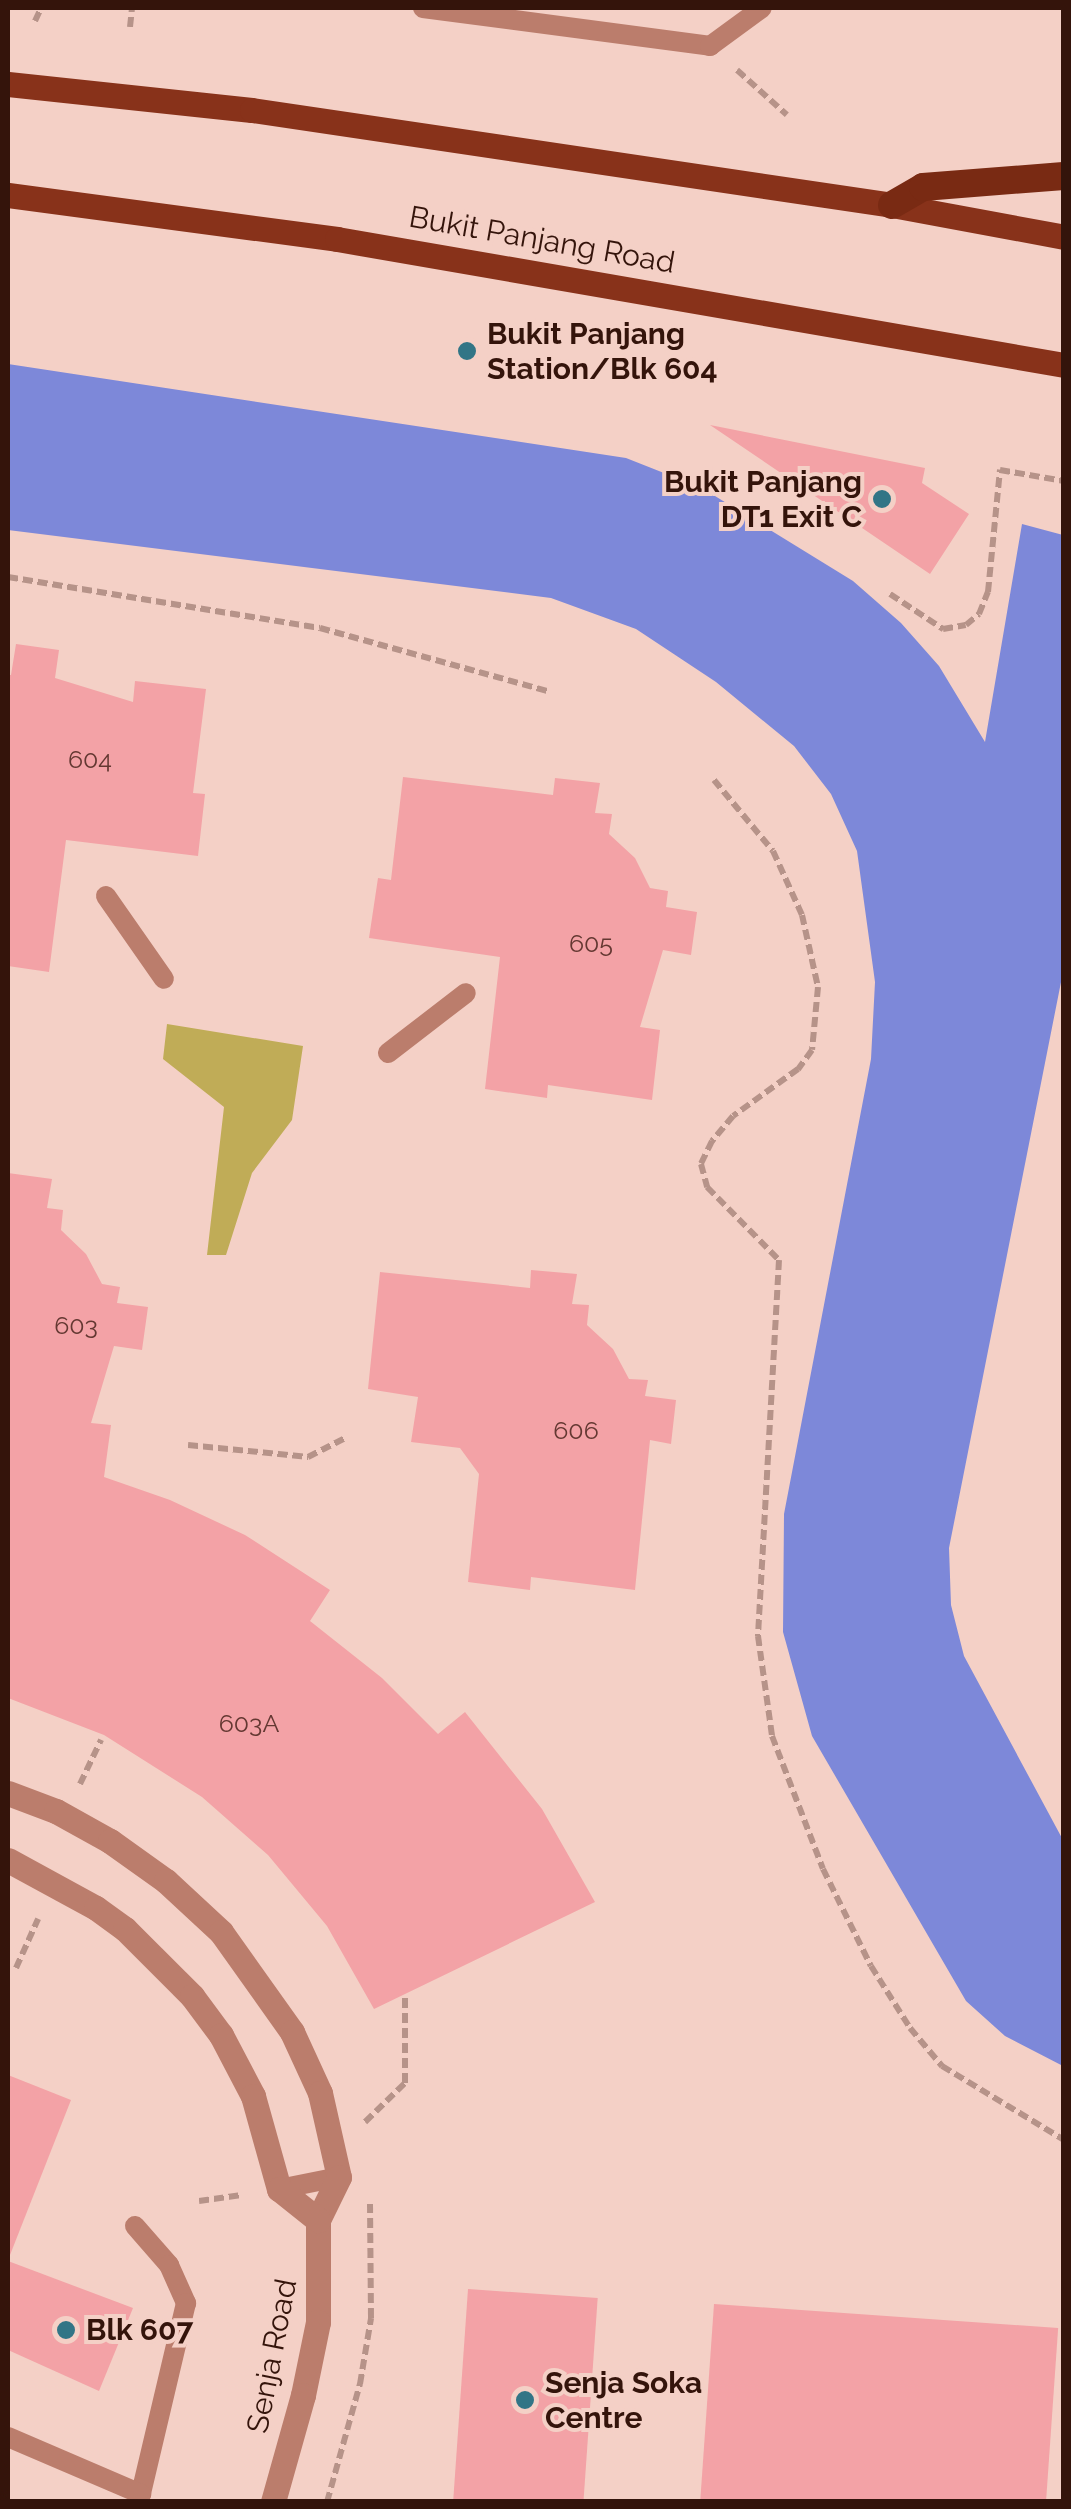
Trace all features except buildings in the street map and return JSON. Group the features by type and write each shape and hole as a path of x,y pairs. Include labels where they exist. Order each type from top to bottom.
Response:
{"highway":[{"path":"892,205 922,187 1064,176"}],"main road":[{"path":"8,84 252,110 892,205 1064,237"},
{"name":"Bukit Panjang Road","path":"8,195 337,239 1064,366"}],"street":[{"path":"8,1792 56,1811 110,1841 166,1881 222,1932 266,1988 308,2064 320,2093 339,2178"},
{"path":"8,1860 96,1908 125,1930 192,1996 220,2035 253,2096 280,2189 318,2220"},
{"name":"Senja Road","path":"273,2502 303,2395 318,2322 318,2220 339,2178"}],"lane":[{"path":"423,8 710,46 762,8"},
{"path":"106,896 164,979"},
{"path":"388,1053 466,993"},
{"path":"280,2189 339,2178"},
{"path":"8,2437 140,2498 186,2303 169,2266 135,2226"}],"path":[{"path":"35,21 42,8"},
{"path":"130,28 132,8"},
{"path":"710,46 787,115"},
{"path":"890,594 942,629 966,625 979,614 988,592 1000,470 1064,481"},
{"path":"8,578 320,628 550,692"},
{"path":"714,780 773,851 802,915 818,987 812,1050 798,1069 734,1116 712,1142 701,1164 708,1186 728,1213 758,1235 779,1260 758,1636 772,1736 824,1869 872,1966 910,2028 942,2066 1064,2140"},
{"path":"188,1445 308,1457 347,1437"},
{"path":"86,1771 101,1740"},
{"path":"16,1968 38,1918"},
{"path":"357,2130 405,2083 405,1995"},
{"path":"199,2201 238,2196"}],"shaded area":[{"path":"167,1024 303,1046 292,1120 252,1173 226,1255 207,1255 224,1107 163,1059"}],"water":[{"path":"8,364 626,458 702,488 853,581 901,623 939,666 985,742 1022,524 1063,535 1063,972 949,1548 951,1605 964,1656 1063,1840 1063,2066 1005,2036 966,2001 812,1736 783,1632 784,1514 871,1059 875,982 857,851 831,794 794,746 716,682 636,629 551,598 8,530"}],"place":[{"name":"Bukit Panjang Station/Blk 604","path":"467,351"},
{"name":"Bukit Panjang DT1 Exit C","path":"882,499"},
{"name":"Blk 607","path":"66,2330"},
{"name":"Senja Soka Centre","path":"525,2400"}]}
